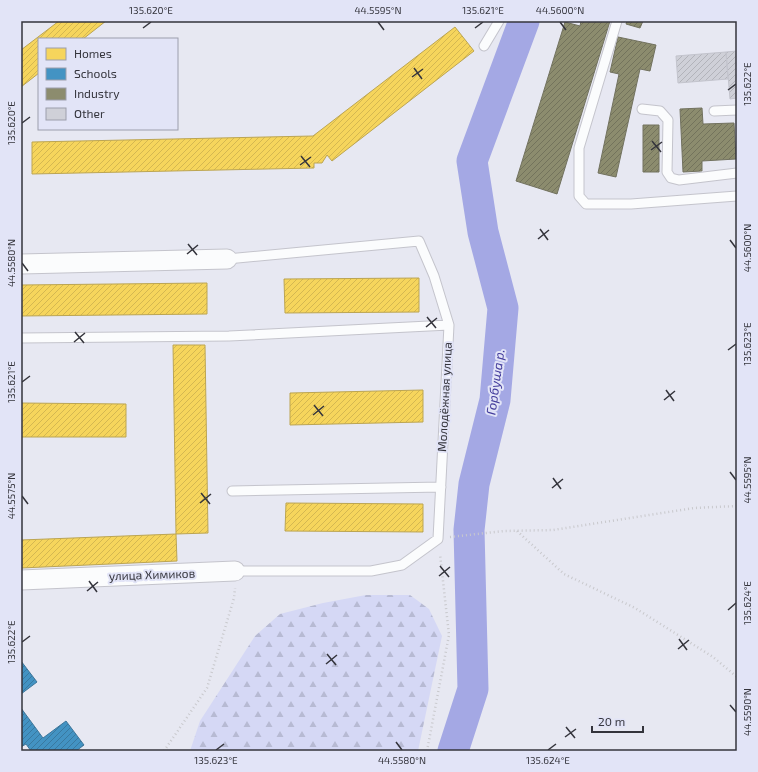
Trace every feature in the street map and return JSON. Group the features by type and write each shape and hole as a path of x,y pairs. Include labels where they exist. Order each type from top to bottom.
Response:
{"street":[{"path":"21,264 227,259"},
{"name":"улица Химиков","path":"21,580 235,571"}],"lane":[{"path":"484,46 499,21"},
{"path":"617,21 579,148 580,196 586,204 631,204 737,196"},
{"path":"642,109 660,111 668,120 667,172 671,178 679,180 737,173"},
{"path":"714,111 737,110"},
{"name":"Молодёжная улица","path":"227,259 419,241 434,276 449,325 438,539"},
{"path":"21,338 229,336 449,325"},
{"path":"232,491 441,487"},
{"path":"235,571 371,571 402,566 438,539"}],"path":[{"path":"427,751 449,635 438,539 517,531 553,530 694,508 737,506"},
{"path":"517,531 564,574 635,608 713,657 737,677"},
{"path":"164,751 207,688 234,598 235,571"}],"green space":[{"path":"366,595 410,595 429,609 442,636 418,751 190,751 200,721 255,636 280,614 323,603"}],"building: Homes":[{"path":"59,21 106,21 84,38 38,38 38,74 21,87 21,50"},
{"path":"455,27 474,51 332,161 327,155 322,163 314,163 314,168 32,174 32,142 313,136"},
{"path":"419,278 419,312 285,313 284,279"},
{"path":"207,283 207,314 21,316 21,285"},
{"path":"173,345 205,345 208,533 176,534"},
{"path":"423,390 423,422 290,425 290,393"},
{"path":"21,403 126,404 126,437 21,437"},
{"path":"286,503 423,504 423,532 285,531"},
{"path":"176,534 177,561 21,568 21,540"}],"building: Schools":[{"path":"21,661 37,682 21,694"},
{"path":"21,708 43,738 66,721 84,745 76,751 31,751 26,744 21,747"}],"building: Industry":[{"path":"581,21 610,21 557,194 516,181 565,22 580,26"},
{"path":"627,21 643,21 640,28 626,24"},
{"path":"618,37 656,45 650,71 640,69 616,177 598,173 619,74 610,72"},
{"path":"702,108 703,124 734,123 736,159 702,161 702,171 683,172 680,109"},
{"path":"643,125 659,125 659,172 643,172"}],"building: Other":[{"path":"737,51 737,98 730,99 726,52"},
{"path":"726,52 728,79 678,83 676,56"}],"waterway":[{"name":"Горбуша р.","path":"453,751 473,689 469,530 474,484 495,400 503,308 483,232 472,161 524,21"}]}
